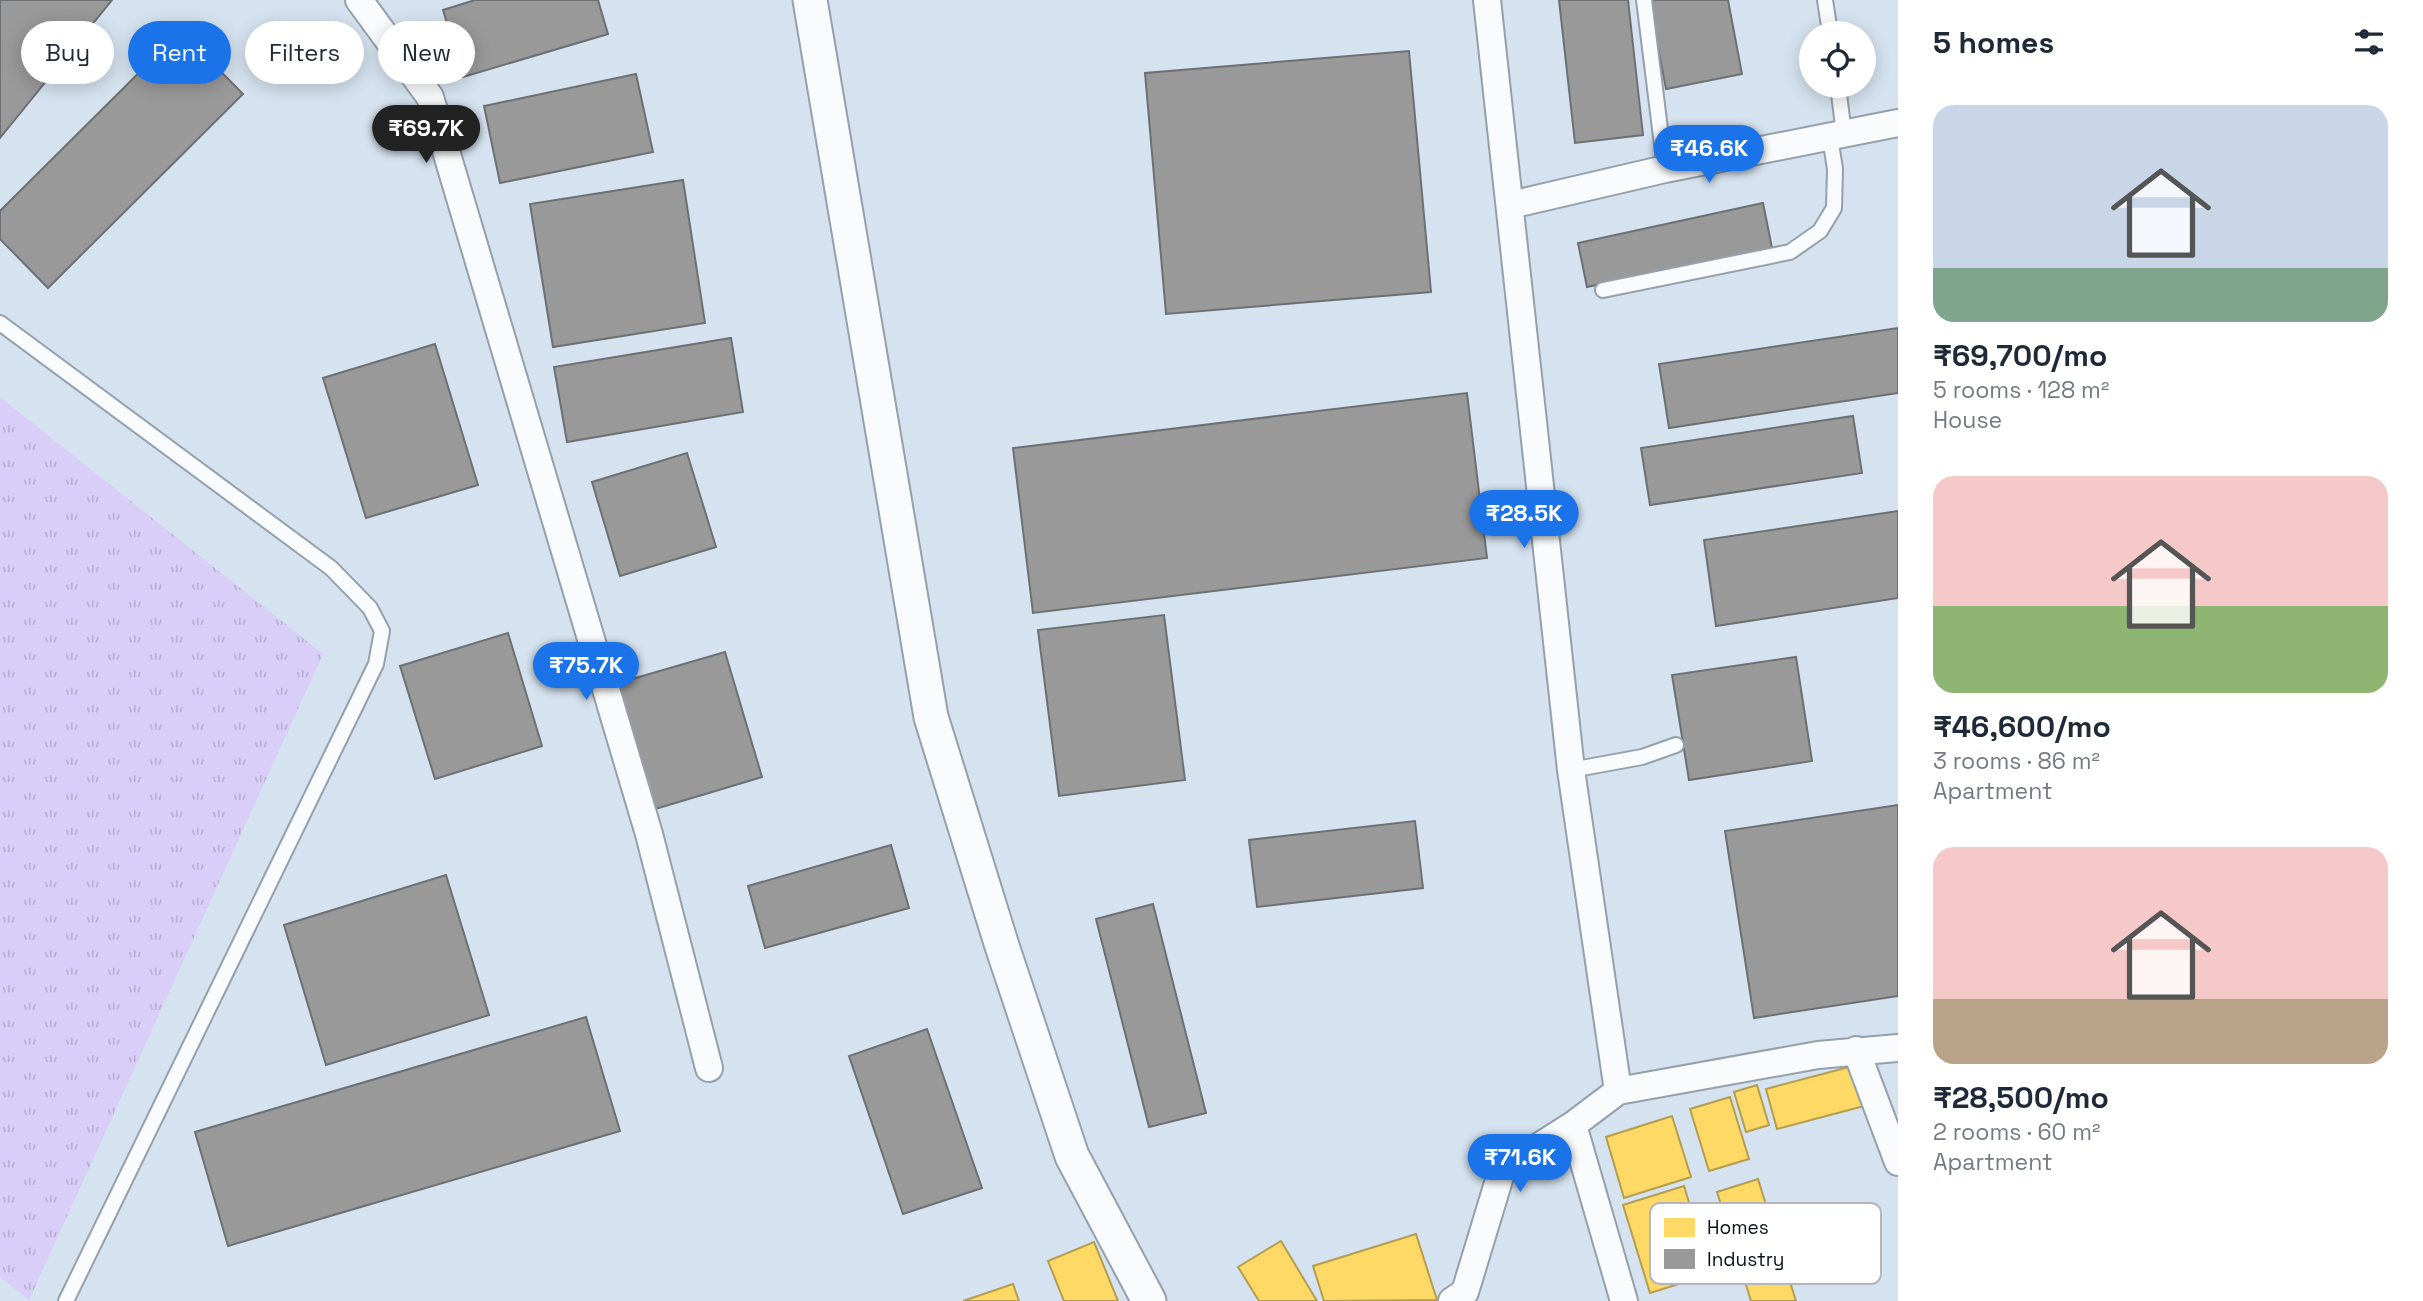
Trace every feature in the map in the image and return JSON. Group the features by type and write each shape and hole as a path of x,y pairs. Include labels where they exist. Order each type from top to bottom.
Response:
{"street":[{"path":"359,0 430,97 649,834 709,1068"},
{"path":"810,0 932,717 1002,946 1072,1156 1149,1301"},
{"path":"1487,0 1571,770 1618,1091"},
{"path":"1511,205 1665,169 1898,123"},
{"path":"1452,1301 1465,1292 1502,1170 1573,1125 1618,1091 1818,1055 1898,1048"},
{"path":"1856,1050 1898,1162"},
{"path":"1573,1125 1624,1301"}],"lane":[{"path":"1644,0 1665,169"},
{"path":"1825,0 1828,21"},
{"path":"1603,290 1790,252 1820,231 1834,208 1838,98"},
{"path":"0,323 331,568 370,608 382,631 376,664 66,1301"},
{"path":"1571,770 1642,757 1676,745"}],"green space":[{"path":"0,397 323,654 29,1300 0,1277"}],"building: Homes":[{"path":"1853,1066 1864,1106 1777,1129 1766,1089"},
{"path":"1757,1085 1769,1125 1746,1132 1734,1092"},
{"path":"1730,1097 1749,1159 1709,1171 1690,1109"},
{"path":"1672,1116 1691,1177 1624,1198 1606,1137"},
{"path":"1758,1179 1765,1203 1720,1203 1717,1192"},
{"path":"1684,1186 1689,1203 1650,1203 1650,1284 1679,1284 1650,1293 1623,1205"},
{"path":"1416,1234 1437,1300 1324,1301 1313,1266"},
{"path":"1281,1241 1317,1301 1259,1301 1238,1267"},
{"path":"1094,1242 1118,1301 1064,1301 1048,1261"},
{"path":"1013,1284 1019,1301 963,1301"},
{"path":"1746,1284 1791,1284 1796,1301 1751,1301"}],"building: Industry":[{"path":"0,0 112,0 95,21 21,21 21,84 44,84 0,138"},
{"path":"475,0 598,0 608,34 475,73 475,21 446,21 443,10"},
{"path":"1559,0 1628,0 1643,135 1575,143"},
{"path":"1649,0 1728,0 1742,74 1666,89"},
{"path":"1409,51 1431,292 1166,314 1145,73"},
{"path":"636,74 653,152 500,183 484,106"},
{"path":"231,82 243,94 48,288 0,239 0,211 128,84 231,84"},
{"path":"683,180 705,323 553,347 530,204"},
{"path":"1763,203 1772,248 1587,287 1578,243"},
{"path":"1898,328 1898,393 1669,428 1659,364"},
{"path":"731,338 743,412 567,442 554,367"},
{"path":"435,344 478,485 366,518 323,378"},
{"path":"1467,393 1487,558 1033,613 1013,448"},
{"path":"1853,416 1862,473 1650,505 1641,448"},
{"path":"687,453 716,547 620,576 592,482"},
{"path":"1898,511 1898,598 1716,626 1704,540"},
{"path":"1164,615 1185,780 1059,796 1038,630"},
{"path":"508,633 542,746 435,779 400,666"},
{"path":"725,652 762,777 652,810 615,684"},
{"path":"1796,657 1812,761 1689,780 1672,675"},
{"path":"1898,805 1898,996 1754,1018 1725,831"},
{"path":"1415,821 1423,888 1257,907 1249,840"},
{"path":"891,845 909,908 765,948 748,886"},
{"path":"446,875 489,1015 326,1065 284,925"},
{"path":"1153,904 1206,1113 1149,1127 1096,919"},
{"path":"586,1017 620,1131 228,1246 195,1132"},
{"path":"927,1029 982,1188 903,1214 849,1056"}]}
